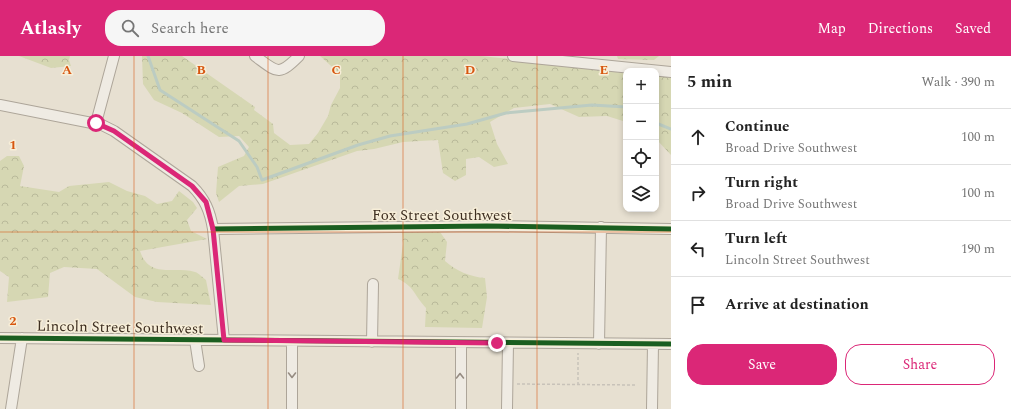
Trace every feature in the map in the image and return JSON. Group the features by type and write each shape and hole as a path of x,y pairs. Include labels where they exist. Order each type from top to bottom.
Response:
{"street":[{"path":"96,123 114,56"},
{"path":"255,56 274,69 280,71 286,68 299,56"},
{"path":"513,56 671,72"},
{"path":"0,105 96,123 114,131 192,186 206,202 213,229 224,340"},
{"name":"Fox Street Southwest","path":"213,229 479,226 671,229"},
{"path":"599,344 601,227"},
{"path":"372,342 373,284"},
{"name":"Lincoln Street Southwest","path":"0,338 671,344"},
{"path":"11,409 22,338"},
{"path":"195,340 199,366"},
{"path":"292,341 292,409"},
{"path":"460,409 461,342"},
{"path":"507,409 508,343"},
{"path":"652,409 653,344"}],"path":[{"path":"578,353 578,385"},
{"path":"515,384 635,385"}],"green space":[{"path":"19,56 70,56 69,60 71,66 51,68"},
{"path":"142,56 182,56 255,107 254,110 273,124 274,133 290,145 309,144 318,133 328,116 331,105 340,88 340,74 320,56 481,56 623,70 623,121 607,116 579,117 550,104 514,108 490,122 497,144 508,164 494,167 479,157 466,159 466,175 455,181 443,173 438,140 403,142 374,149 357,151 263,184 239,186 219,202 216,193 218,167 244,156 249,147 239,136 219,137 182,113 154,100 143,84"},
{"path":"617,56 659,56 654,60 618,59"},
{"path":"659,74 671,75 671,155 659,142"},
{"path":"7,156 19,156 24,166 20,186 59,192 69,186 109,182 127,191 145,196 157,204 172,201 179,191 193,202 197,208 187,220 191,231 207,239 140,251 144,260 149,265 156,268 163,270 195,272 199,274 206,280 211,305 157,302 135,297 97,269 64,267 50,273 48,297 7,302 9,277 0,271 0,161"},
{"path":"402,232 440,232 447,242 445,261 464,273 485,278 487,297 482,328 425,327 426,308 411,288 398,279 403,244"}],"waterway":[{"path":"148,56 160,90 239,141 257,167 262,180 358,145 390,136 467,124 506,113 592,105 623,107"},
{"path":"659,124 671,129"}],"cycle path":[{"path":"213,229 487,226 671,229"},
{"path":"0,338 671,344"}],"route":[{"path":"96,123 114,131 192,186 206,202 210,212 218,267 224,340 497,343"}]}
